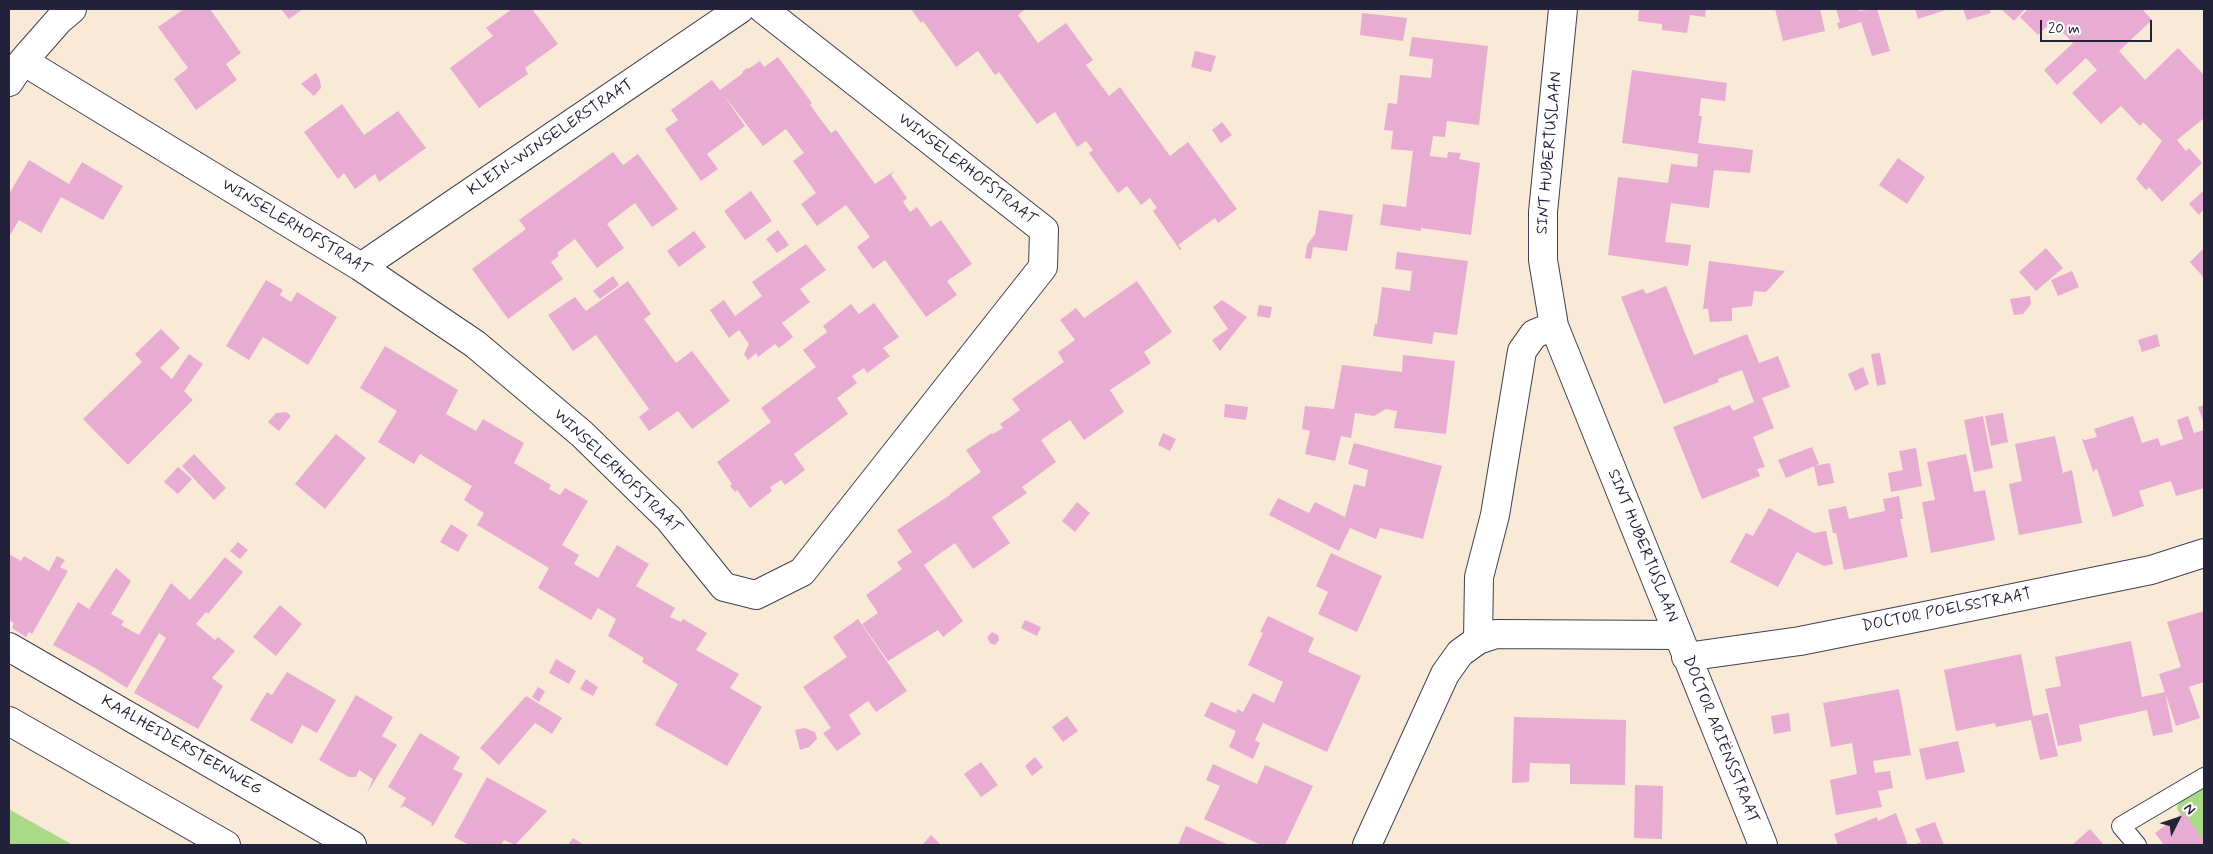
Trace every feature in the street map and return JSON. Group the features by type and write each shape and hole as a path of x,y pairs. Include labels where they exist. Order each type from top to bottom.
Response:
{"street":[{"path":"16,72 59,20 72,9"},
{"name":"KLEIN-WINSELERSTRAAT","path":"361,267 740,9"},
{"name":"WINSELERHOFSTRAAT","path":"16,72 361,267 474,344 582,434 669,519 724,587 756,595 802,572 1043,267 1044,230 763,9"},
{"name":"SINT HUBERTUSLAAN","path":"1367,845 1445,674 1460,653 1478,640 1496,634 1682,646 1554,326 1543,260 1543,212 1563,9"},
{"path":"1478,640 1479,577 1495,515 1522,351 1527,341 1534,334 1554,326"},
{"name":"DOCTOR POELSSTRAAT","path":"1682,646 1800,641 2151,570 2204,553"},
{"name":"DOCTOR ARIËNSSTRAAT","path":"1682,646 1762,845"},
{"name":"KAALHEIDERSTEENWEG","path":"9,648 352,845"},
{"path":"9,721 226,845"}],"lane":[{"path":"2137,845 2121,826 2204,777"}],"green space":[{"path":"2204,784 2204,841 2178,811 2177,807 2179,800"},
{"path":"9,809 14,812 73,845 9,845"}],"building":[{"path":"184,9 210,9 241,53 226,64 237,80 196,110 174,79 188,68 158,27"},
{"path":"281,9 303,9 289,19"},
{"path":"512,9 532,9 558,44 525,68 528,74 479,108 450,68 493,36 486,28"},
{"path":"911,9 1023,9 1018,15 1038,43 1066,23 1093,60 1086,65 1109,96 1120,87 1170,156 1188,142 1237,209 1218,223 1215,218 1178,245 1182,249 1180,250 1153,211 1157,208 1150,198 1141,205 1127,186 1118,193 1089,153 1093,150 1086,141 1077,147 1055,112 1037,124 999,72 995,75 978,51 956,67 923,21 921,23"},
{"path":"1639,9 1706,9 1705,17 1690,15 1687,33 1662,30 1662,24 1638,21"},
{"path":"1775,9 1820,9 1825,31 1783,41"},
{"path":"1836,9 1859,9 1859,11 1877,9 1890,51 1872,56 1861,22 1839,29 1837,23 1840,22"},
{"path":"1915,9 1949,9 1918,19"},
{"path":"1963,9 1990,9 1991,13 1967,20"},
{"path":"2001,9 2025,9 2014,21"},
{"path":"2028,9 2142,9 2152,20 2119,51 2145,80 2178,48 2204,75 2204,118 2177,140 2186,151 2189,148 2202,163 2162,202 2149,187 2146,190 2136,179 2162,141 2143,122 2140,126 2121,106 2101,124 2072,93 2097,70 2086,58 2057,85 2044,70 2073,43 2052,21 2038,35 2020,17"},
{"path":"1362,13 1407,18 1403,41 1360,35"},
{"path":"1412,37 1488,46 1479,125 1447,121 1445,137 1433,136 1430,156 1447,158 1448,152 1461,153 1459,159 1480,163 1471,235 1380,225 1383,204 1406,207 1413,151 1391,149 1393,131 1384,130 1388,103 1397,104 1400,75 1431,78 1433,59 1409,56"},
{"path":"1195,51 1216,56 1211,72 1191,67"},
{"path":"778,57 812,103 810,105 831,133 836,130 875,184 894,171 891,175 907,198 903,202 910,212 917,207 931,227 941,220 972,264 947,281 957,295 926,317 885,260 873,269 857,247 870,237 846,205 817,226 801,204 816,193 793,161 804,153 786,129 763,146 723,94 745,126 707,154 718,169 701,181 665,129 678,120 671,110 712,80 720,90 747,68 760,61 764,67"},
{"path":"1632,70 1727,83 1725,101 1701,98 1699,116 1702,116 1698,143 1753,150 1750,173 1714,170 1709,208 1671,203 1665,242 1691,245 1688,266 1608,255 1618,177 1668,183 1671,164 1697,167 1698,154 1622,143"},
{"path":"316,73 320,80 321,88 314,96 301,84"},
{"path":"342,104 364,135 398,111 426,148 379,182 375,174 355,189 344,173 338,179 304,132"},
{"path":"1222,122 1232,135 1221,143 1212,130"},
{"path":"613,152 623,165 638,154 678,209 652,227 635,203 607,224 624,248 597,268 575,239 557,253 559,256 551,262 563,279 508,319 472,269 526,229 519,220"},
{"path":"1898,158 1925,177 1907,204 1879,185"},
{"path":"29,160 69,184 82,162 123,186 103,220 61,197 41,233 19,220 9,237 9,194"},
{"path":"2204,190 2204,209 2199,215 2189,204"},
{"path":"751,191 772,221 745,240 724,211"},
{"path":"1319,210 1353,215 1347,251 1313,247 1311,259 1305,258 1307,245 1315,234"},
{"path":"778,230 789,245 777,253 766,239"},
{"path":"694,231 706,247 679,267 667,251"},
{"path":"806,244 826,270 800,289 810,302 782,323 793,337 779,348 775,344 758,357 756,353 748,360 744,354 749,344 739,330 729,338 710,310 724,300 735,316 762,296 752,282"},
{"path":"2046,248 2063,268 2036,291 2019,272"},
{"path":"2204,248 2204,278 2190,262"},
{"path":"1397,252 1468,261 1457,335 1434,332 1432,344 1373,336 1375,324 1377,324 1382,287 1410,291 1412,271 1395,269"},
{"path":"1709,261 1785,271 1766,292 1754,291 1752,306 1732,308 1732,321 1710,322 1708,309 1703,309"},
{"path":"2072,271 2079,287 2058,296 2051,280"},
{"path":"613,276 619,285 600,299 593,291"},
{"path":"266,280 283,290 280,295 291,302 297,292 337,317 308,365 263,337 249,360 226,346"},
{"path":"628,281 651,314 644,319 676,363 692,351 730,401 692,429 678,411 649,431 639,417 649,409 596,335 573,351 548,315 575,297 586,311"},
{"path":"1137,281 1172,332 1144,352 1151,363 1110,390 1124,412 1084,440 1070,420 1041,440 1056,462 1022,487 1027,493 992,517 1010,543 973,569 955,543 924,565 963,621 943,637 938,630 888,661 862,624 878,613 866,595 902,569 897,562 912,552 897,530 981,472 966,450 1003,428 1000,424 1020,410 1012,399 1064,362 1058,352 1075,340 1060,320 1076,308 1084,318"},
{"path":"1666,286 1694,355 1747,334 1759,363 1778,356 1790,387 1762,398 1774,428 1753,437 1765,467 1757,469 1760,476 1702,499 1673,427 1730,405 1733,411 1754,402 1742,370 1718,379 1719,382 1664,404 1621,297 1643,289 1646,294"},
{"path":"2030,296 2031,304 2023,314 2014,315 2010,299"},
{"path":"1222,300 1247,317 1220,351 1212,340 1228,329 1213,307"},
{"path":"874,303 899,337 883,348 890,356 867,373 864,368 852,376 857,383 837,398 848,414 794,454 805,470 785,485 781,480 770,487 772,491 750,508 737,490 735,492 730,486 732,484 717,462 771,422 761,408 816,367 803,350 827,332 823,326 851,304 859,314"},
{"path":"1259,305 1272,307 1270,318 1257,316"},
{"path":"161,329 180,348 160,368 172,379 189,354 203,364 184,391 193,400 128,465 83,419 142,362 135,354"},
{"path":"2157,334 2160,346 2142,352 2138,340"},
{"path":"385,346 458,390 446,414 476,431 483,419 524,443 514,463 551,485 549,489 560,495 565,488 588,501 562,545 579,555 574,564 598,578 617,545 649,564 636,586 675,608 670,617 681,622 683,619 707,633 696,650 739,674 730,688 762,707 727,766 655,725 678,684 642,662 644,658 608,636 616,619 598,608 591,620 538,588 549,568 477,525 484,513 464,500 472,486 420,454 414,464 378,442 397,411 360,388"},
{"path":"1880,353 1886,384 1877,386 1871,354"},
{"path":"1403,355 1455,361 1446,434 1394,428 1397,411 1386,409 1374,416 1355,413 1351,438 1341,436 1335,461 1305,454 1310,431 1302,429 1305,406 1334,409 1342,365 1402,372"},
{"path":"1863,367 1869,384 1855,391 1848,374"},
{"path":"1225,404 1248,407 1246,420 1224,417"},
{"path":"2204,405 2204,424 2198,407"},
{"path":"286,412 291,416 279,431 268,422 276,413"},
{"path":"2003,413 2008,442 1991,446 1985,416"},
{"path":"1983,416 1993,468 1974,472 1964,420"},
{"path":"2133,416 2142,443 2158,438 2161,446 2183,439 2177,420 2188,416 2194,433 2204,430 2204,488 2176,496 2171,481 2139,491 2144,506 2113,517 2097,469 2094,470 2094,474 2082,439 2097,437 2094,429"},
{"path":"1163,433 1176,439 1170,451 1158,445"},
{"path":"336,434 366,458 325,509 295,484"},
{"path":"2055,436 2063,473 2072,470 2082,523 2019,535 2009,484 2022,481 2015,444"},
{"path":"1354,443 1442,466 1423,539 1380,528 1376,539 1350,528 1339,551 1269,515 1278,498 1309,513 1315,502 1345,517 1354,484 1365,487 1368,470 1348,464"},
{"path":"1812,447 1819,464 1786,478 1778,460"},
{"path":"1916,448 1922,486 1891,492 1888,473 1903,470 1899,451"},
{"path":"194,454 226,488 214,500 182,466"},
{"path":"1966,454 1974,492 1985,490 1995,540 1931,553 1922,502 1935,500 1927,462"},
{"path":"1830,463 1834,483 1818,486 1814,466"},
{"path":"178,467 192,479 178,494 164,482"},
{"path":"1899,496 1903,519 1900,519 1908,557 1844,570 1836,533 1833,533 1828,510 1846,506 1849,519 1885,511 1883,499"},
{"path":"1077,502 1090,513 1075,532 1062,521"},
{"path":"1769,508 1814,533 1826,531 1833,564 1824,566 1797,552 1778,587 1730,562 1746,533 1753,536"},
{"path":"451,524 468,535 458,552 440,542"},
{"path":"238,542 248,550 240,559 230,551"},
{"path":"1331,553 1382,576 1357,632 1318,614 1328,592 1316,586"},
{"path":"9,554 21,561 24,556 49,571 57,556 65,560 60,567 68,571 32,634 29,632 26,637 12,628 14,623 9,620"},
{"path":"225,557 243,572 208,614 206,612 196,624 215,640 218,637 235,651 212,678 223,686 198,729 134,693 166,638 159,633 127,688 53,645 78,602 89,609 116,568 131,581 111,614 124,621 121,625 139,635 171,583 190,600"},
{"path":"280,605 302,624 276,656 253,637"},
{"path":"2204,611 2204,682 2189,687 2200,718 2176,726 2159,674 2181,667 2167,622"},
{"path":"1268,616 1314,638 1308,652 1361,676 1327,752 1263,723 1255,740 1260,743 1253,759 1229,747 1236,731 1204,716 1211,702 1236,713 1237,709 1243,712 1253,693 1274,703 1283,682 1248,665 1263,633 1260,632"},
{"path":"858,619 907,691 876,712 868,701 849,715 861,734 837,751 823,733 831,728 803,687 847,657 833,637"},
{"path":"1025,620 1041,627 1037,636 1021,628"},
{"path":"992,632 998,635 999,640 995,645 990,643 987,637"},
{"path":"2131,641 2142,697 2165,692 2173,732 2153,736 2147,710 2079,725 2082,741 2058,746 2045,689 2061,686 2055,657"},
{"path":"2021,654 2033,716 2048,713 2058,756 2040,760 2031,720 1996,727 1995,723 1956,731 1944,670"},
{"path":"556,659 576,671 569,684 549,673"},
{"path":"287,672 336,700 317,733 302,725 292,744 250,720 267,692 272,695"},
{"path":"586,679 598,687 593,696 580,689"},
{"path":"538,687 545,691 539,702 532,697"},
{"path":"1899,689 1911,755 1873,761 1875,773 1890,771 1893,788 1878,791 1882,807 1836,815 1830,780 1857,774 1852,743 1831,747 1823,703"},
{"path":"356,695 393,717 382,736 397,745 367,793 373,779 359,770 356,777 349,777 319,760"},
{"path":"526,696 562,718 552,734 535,723 499,765 480,748"},
{"path":"1789,713 1791,731 1774,734 1771,716"},
{"path":"1067,716 1078,731 1063,742 1052,727"},
{"path":"1514,717 1626,720 1625,785 1570,784 1570,764 1530,763 1529,782 1512,783"},
{"path":"805,728 815,732 817,739 809,747 800,750 795,730"},
{"path":"420,733 460,757 453,769 463,774 433,826 431,825 432,823 404,806 400,808 406,798 388,787"},
{"path":"1958,741 1965,772 1926,780 1919,749"},
{"path":"1035,757 1043,767 1032,776 1025,766"},
{"path":"981,762 998,785 981,797 964,774"},
{"path":"1213,764 1257,784 1265,765 1313,786 1285,845 1261,845 1204,819 1220,786 1206,780"},
{"path":"487,777 547,811 515,845 504,840 501,845 469,845 454,837"},
{"path":"1635,785 1663,786 1662,839 1634,838"},
{"path":"2184,812 2204,841 2204,845 2164,845 2155,833"},
{"path":"1896,813 1908,845 1838,845 1834,834 1877,817 1878,821"},
{"path":"1935,822 1944,845 1914,845 1921,842 1915,829"},
{"path":"1186,826 1229,845 1178,845"},
{"path":"2090,829 2104,845 2072,845"},
{"path":"931,835 941,845 922,845"},
{"path":"573,838 584,845 568,845"}]}
